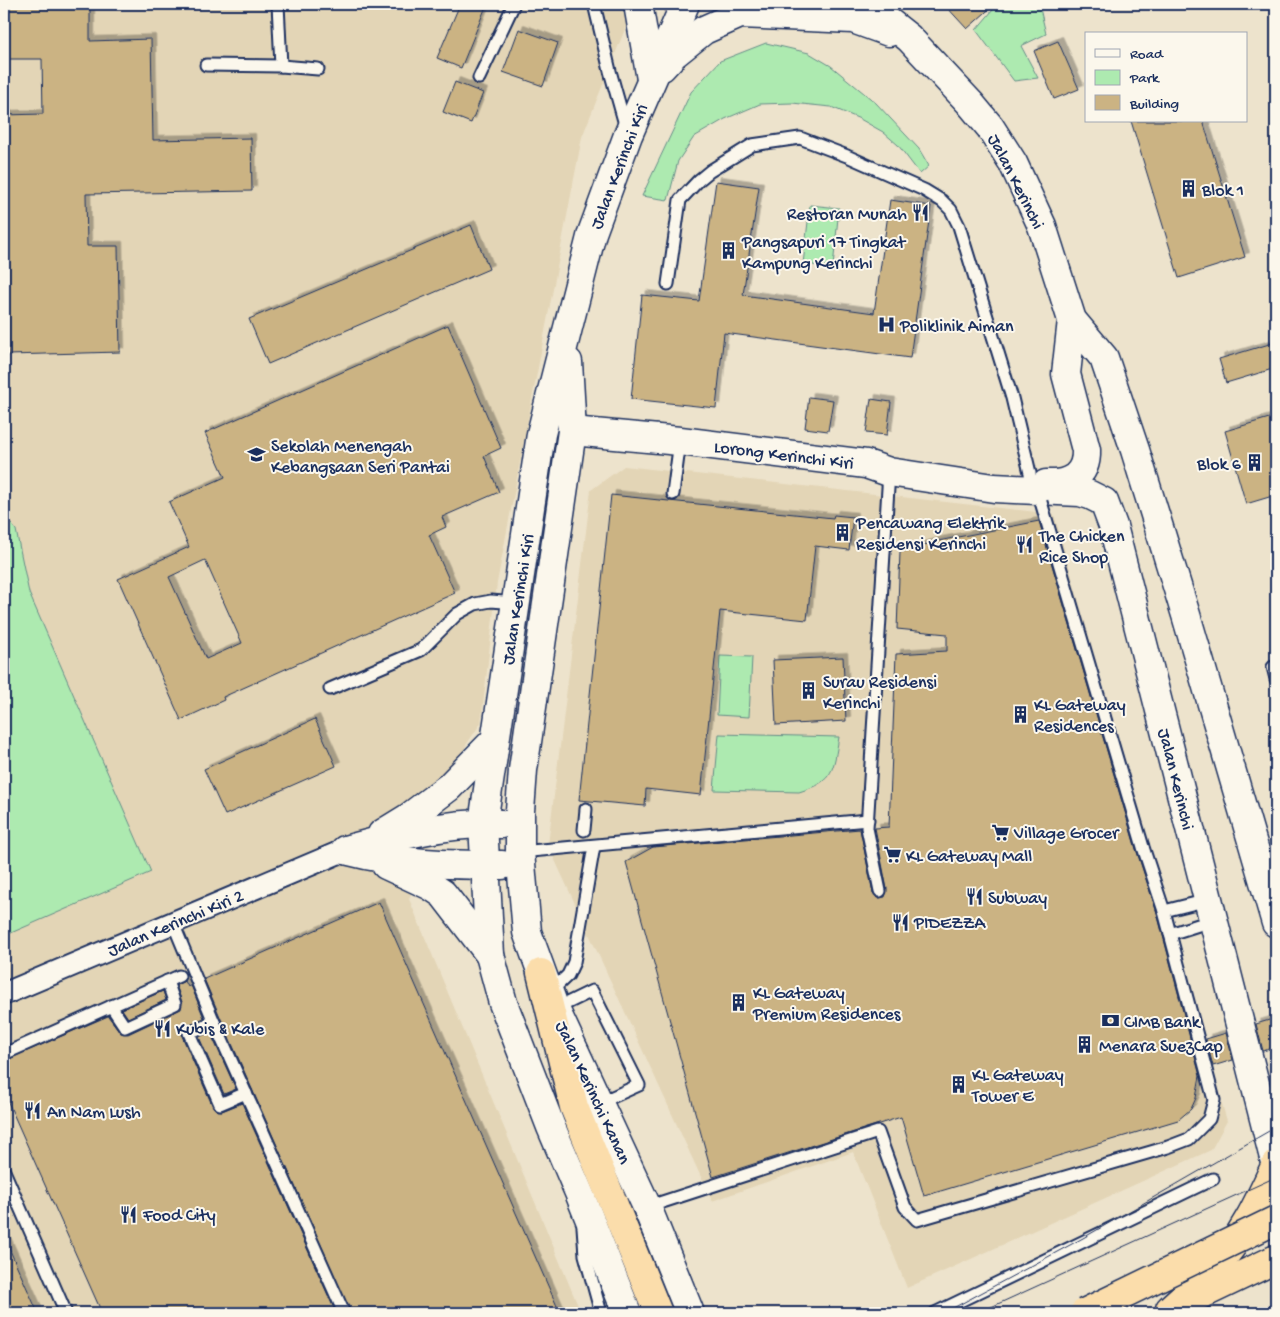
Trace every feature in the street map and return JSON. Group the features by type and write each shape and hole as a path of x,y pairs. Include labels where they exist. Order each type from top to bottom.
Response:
{"highway":[{"path":"549,992 658,1313"},
{"path":"1165,1311 1213,1269 1244,1228 1257,1206 1276,1165"},
{"path":"1084,1313 1276,1220"},
{"path":"1165,1311 1276,1259"}],"main road":[{"path":"638,4 651,79"},
{"path":"651,79 658,16 655,4"},
{"name":"Jalan Kerinchi Kiri","path":"485,865 483,823 541,434 592,233 628,134 685,4"},
{"name":"Jalan Kerinchi","path":"866,4 909,38 990,127 1013,163 1042,226 1072,320 1104,358 1268,870 1276,924"},
{"name":"Jalan Kerinchi","path":"651,79 674,54 704,30 740,14 853,19 909,38"},
{"name":"Jalan Kerinchi","path":"878,468 896,466 998,482 1036,492 1072,479 1084,466 1086,450 1066,374 1072,320"},
{"name":"Jalan Kerinchi Kiri","path":"521,859 520,824 524,761 572,431 567,334"},
{"name":"Lorong Kerinchi Kiri","path":"572,431 680,441 878,468 994,488"},
{"name":"Jalan Kerinchi","path":"994,488 1036,492 1071,491 1090,495 1104,502 1110,514 1276,1165"},
{"path":"360,850 408,818 448,787 495,740"},
{"path":"360,850 398,836 446,827 483,823 520,824"},
{"path":"360,850 401,861 485,865 521,859"},
{"path":"360,850 443,894 490,955"},
{"name":"Jalan Kerinchi Kanan","path":"521,859 527,932 587,1105 647,1207 690,1313"},
{"path":"485,865 490,955 504,1003 551,1127 627,1313"}],"street":[{"path":"892,4 909,38"},
{"name":"Jalan Kerinchi Kiri 2","path":"4,994 173,923 360,850"}],"lane":[{"path":"278,4 281,66"},
{"path":"479,78 514,4"},
{"path":"594,4 628,134"},
{"path":"206,65 318,68"},
{"path":"668,284 680,200 710,171 752,145 800,138 847,156 924,190 942,201 951,210 959,226 1012,398 1030,473 1164,911 1214,1100 1209,1119 1189,1139 1168,1147 917,1220 905,1207 874,1121"},
{"path":"673,494 680,441"},
{"path":"878,468 868,828 880,891"},
{"path":"330,689 421,650 457,614 475,604 491,601 517,603"},
{"path":"1273,667 1276,679"},
{"path":"584,830 586,809"},
{"path":"521,859 594,846 651,846 868,820"},
{"path":"549,992 568,975 574,962 594,846"},
{"path":"1164,911 1211,910"},
{"path":"1170,934 1211,910"},
{"path":"173,923 214,1022 344,1313"},
{"path":"4,1054 179,976"},
{"path":"111,1006 125,1027 175,1004 166,981"},
{"path":"549,992 592,991 639,1085 587,1105"},
{"path":"214,1022 189,1033 220,1104 246,1093"},
{"path":"647,1207 878,1132"},
{"path":"4,1171 66,1313"},
{"path":"935,1313 1213,1179"},
{"path":"580,1195 585,1255 601,1313"}],"shaded area":[{"name":"Sekolah Menengah Kebangsaan Seri Pantai","path":"4,4 635,4 582,137 497,583 481,723 466,745 409,899 581,1313 4,1313"},
{"path":"624,466 1054,514 1227,1121 1211,1150 907,1288 853,1152 712,1201 548,845 591,490"}],"green space":[{"path":"998,4 1039,4 1046,34 1021,46 1038,78 1014,81 976,30"},
{"path":"766,43 809,53 831,66 876,103 919,149 929,166 920,174 898,145 883,132 860,119 831,107 792,103 760,104 725,119 694,137 678,161 668,200 642,196 691,92 720,61"},
{"path":"810,205 839,208 833,267 803,264"},
{"path":"4,515 16,530 29,593 151,872 4,936"},
{"path":"720,656 752,657 749,717 717,715"},
{"path":"719,734 839,737 830,773 820,783 811,788 799,792 714,790"}],"building":[{"path":"4,4 90,4 90,41 151,39 153,140 251,138 252,191 86,194 87,246 118,246 120,352 8,355 4,248 4,115 43,114 42,59 4,59"},
{"path":"460,4 487,4 461,68 437,58"},
{"path":"944,4 995,4 967,29"},
{"path":"519,29 558,43 543,86 503,72"},
{"path":"1058,41 1079,89 1054,99 1034,51"},
{"path":"455,82 483,93 471,123 443,112"},
{"name":"Blok 1","path":"1131,122 1203,122 1245,257 1179,278"},
{"name":"Pangsapuri 17 Tingkat Kampung Kerinchi","path":"716,181 759,187 743,295 874,313 890,200 931,206 910,358 724,333 716,408 631,399 642,295 699,301"},
{"path":"471,225 489,269 268,364 249,319"},
{"path":"448,325 501,448 484,456 499,492 442,517 446,527 429,535 455,593 223,697 224,700 181,720 118,579 189,547 169,502 225,477 205,433","holes":["205,560 242,643 206,659 169,577"]},
{"path":"1276,342 1276,368 1226,383 1219,359"},
{"path":"809,397 833,400 828,431 805,428"},
{"path":"871,399 891,402 887,435 866,433"},
{"name":"Blok 6","path":"1276,416 1276,495 1246,504 1225,431"},
{"path":"611,495 833,518 834,515 853,517 849,550 815,546 807,620 720,611 701,795 646,789 645,806 579,800"},
{"name":"KL Gateway Mall","path":"1039,521 1136,849 1157,913 1200,1076 1196,1098 1191,1109 1178,1120 924,1196 901,1117 713,1177 626,862 653,847 860,829 873,893 878,898 885,897 887,889 875,828 889,827 896,654 947,651 947,634 897,629 900,552 938,541"},
{"name":"Surau Residensi Kerinchi","path":"843,657 846,721 776,725 773,660"},
{"path":"315,719 336,766 225,815 204,769"},
{"path":"379,902 560,1313 351,1313 221,1019 204,979"},
{"path":"185,981 188,987 191,985 204,1018 186,1026 182,1036 213,1107 216,1110 222,1111 242,1103 336,1313 102,1313 4,1093 4,1061 108,1016 121,1033 128,1034 181,1009 182,1002 176,985"},
{"path":"163,991 166,1000 128,1018 122,1009"},
{"path":"1276,1018 1276,1047 1263,1051 1256,1024"},
{"path":"210,1032 236,1089 224,1094 199,1037"},
{"path":"1226,1033 1233,1060 1213,1066 1206,1039"},
{"path":"4,1237 38,1313 4,1313"}],"tram line":[{"path":"944,1313 1083,1238 1276,1127"},
{"path":"978,1313 1276,1177"}],"place":[{"name":"Blok 1","path":"1188,189"},
{"name":"Restoran Munah","path":"921,213"},
{"name":"Pangsapuri 17 Tingkat Kampung Kerinchi","path":"728,251"},
{"name":"Poliklinik Aiman","path":"886,325"},
{"name":"Sekolah Menengah Kebangsaan Seri Pantai","path":"257,455"},
{"name":"Blok 6","path":"1255,463"},
{"name":"Pencawang Elektrik Residensi Kerinchi","path":"842,532"},
{"name":"The Chicken Rice Shop","path":"1025,545"},
{"name":"Surau Residensi Kerinchi","path":"809,691"},
{"name":"KL Gateway Residences","path":"1020,714"},
{"name":"Village Grocer","path":"1000,832"},
{"name":"KL Gateway Mall","path":"892,855"},
{"name":"Subway","path":"974,897"},
{"name":"PIDEZZA","path":"900,922"},
{"name":"KL Gateway Premium Residences","path":"739,1002"},
{"name":"CIMB Bank","path":"1110,1021"},
{"name":"Kubis & Kale","path":"162,1028"},
{"name":"Menara SuezCap","path":"1085,1045"},
{"name":"KL Gateway Tower E","path":"958,1084"},
{"name":"An Nam Lush","path":"33,1111"},
{"name":"Food City","path":"129,1214"}]}
